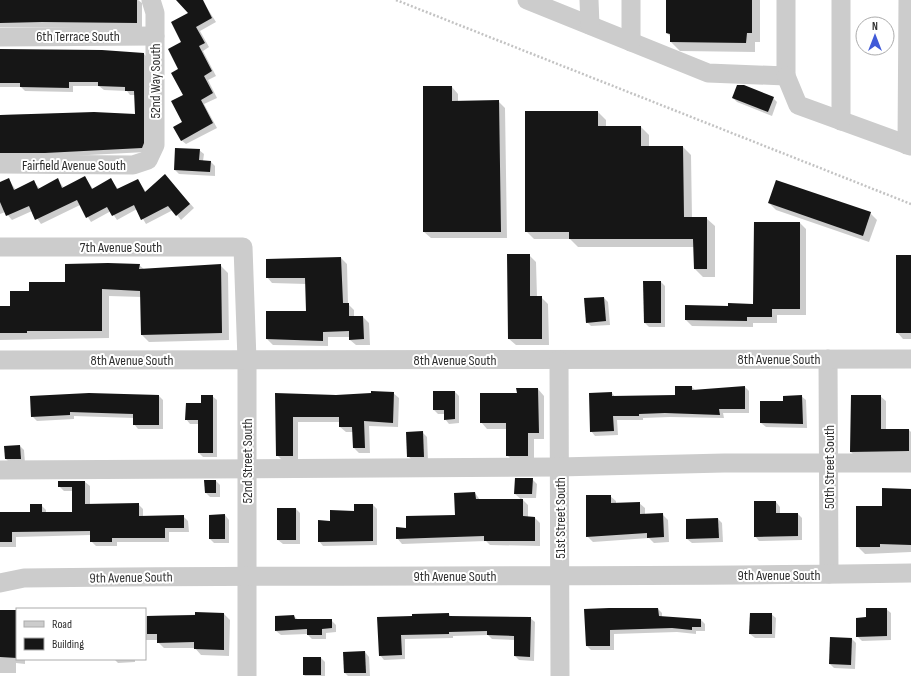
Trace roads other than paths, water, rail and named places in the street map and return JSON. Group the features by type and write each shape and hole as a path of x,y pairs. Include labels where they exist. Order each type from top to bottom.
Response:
{"street":[{"path":"527,0 708,73 786,76"},
{"path":"590,0 590,25"},
{"path":"631,0 632,42"},
{"path":"786,0 786,76 798,105 909,146 908,0"},
{"path":"841,0 841,121"},
{"name":"52nd Way South","path":"148,160 156,145 155,13 151,1"},
{"name":"6th Terrace South","path":"0,36 155,36"},
{"name":"Fairfield Avenue South","path":"0,164 133,165 148,160"},
{"name":"7th Avenue South","path":"0,247 243,247"},
{"name":"52nd Street South","path":"243,247 247,360 247,676"},
{"name":"50th Street South","path":"828,359 829,574"},
{"name":"8th Avenue South","path":"0,360 911,359"},
{"name":"51st Street South","path":"559,360 560,676"},
{"path":"0,470 247,470 559,467 724,462 911,463"},
{"name":"9th Avenue South","path":"0,583 24,578 247,575 560,576 911,573"}]}
